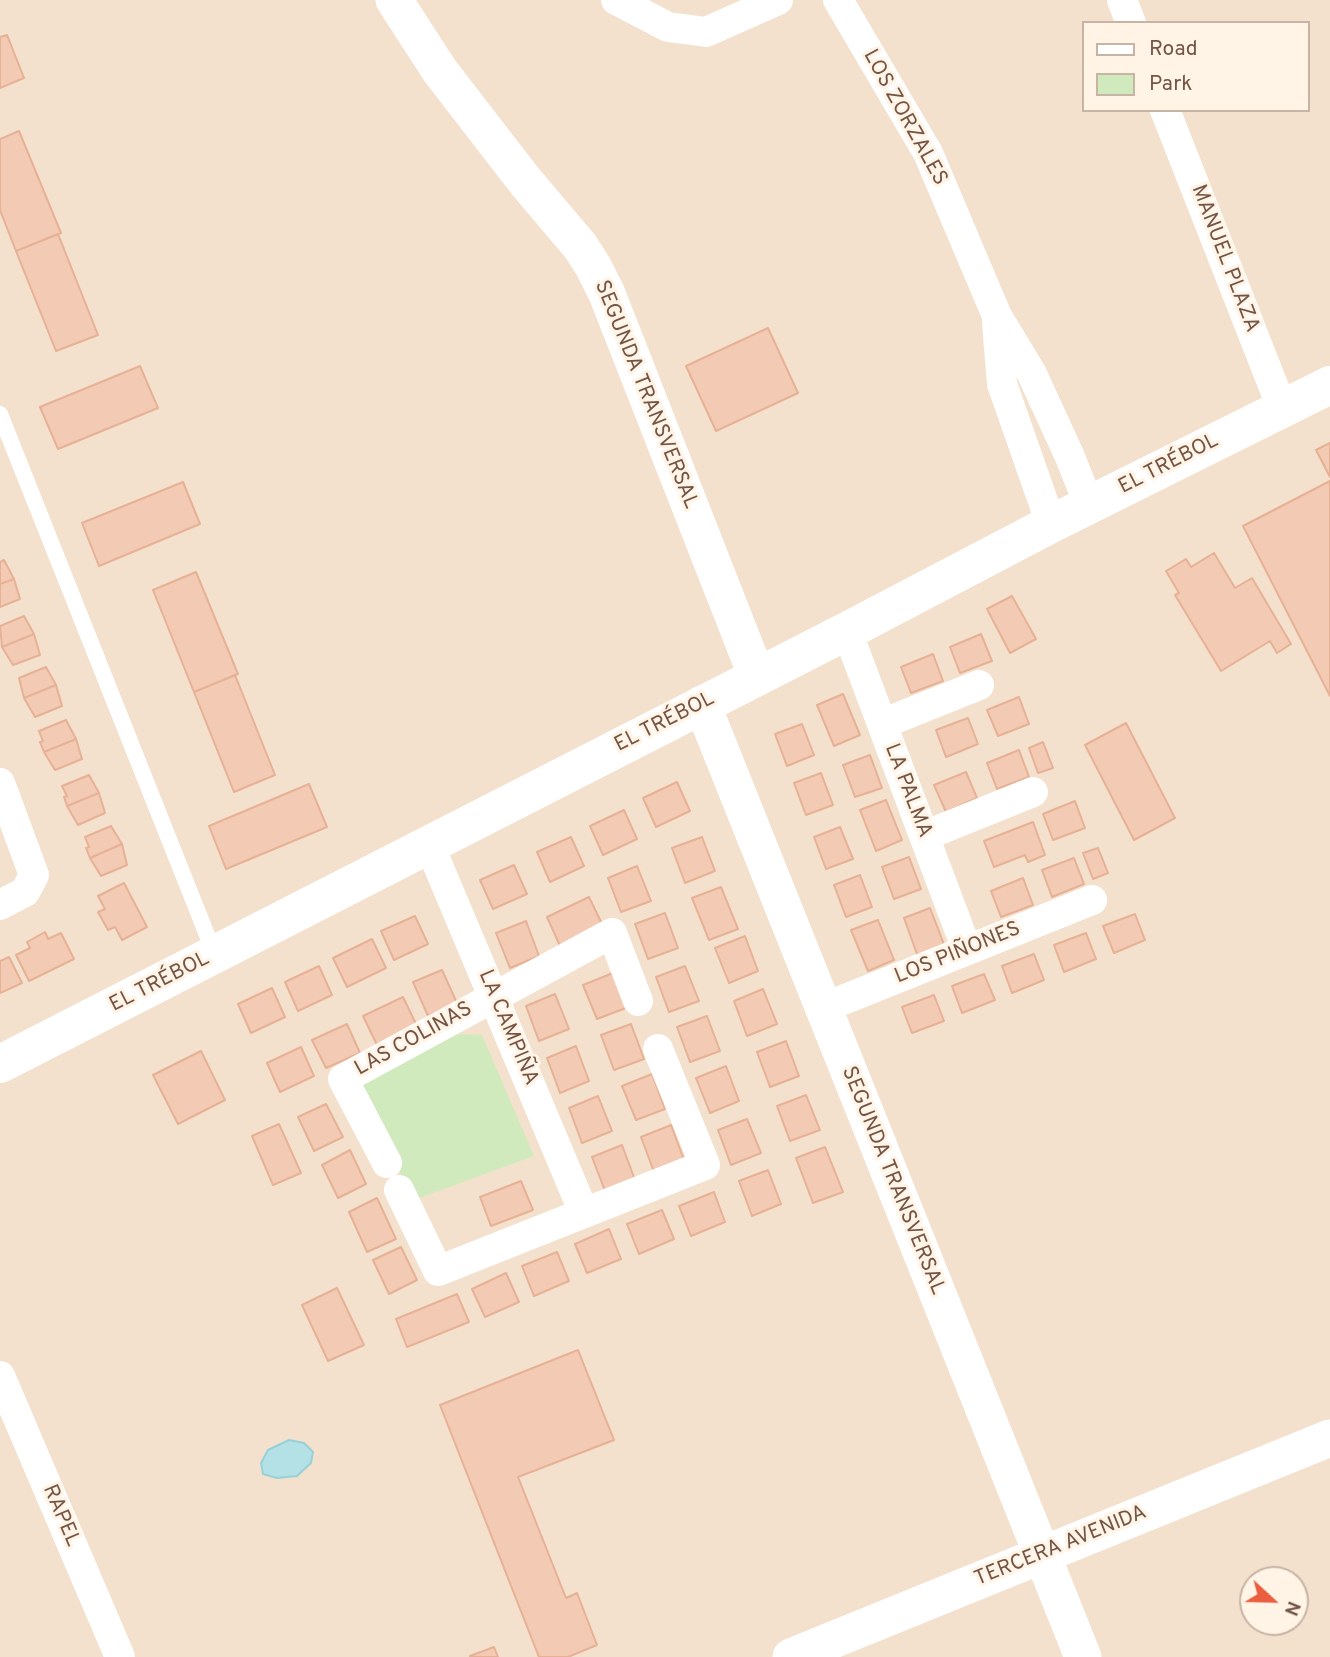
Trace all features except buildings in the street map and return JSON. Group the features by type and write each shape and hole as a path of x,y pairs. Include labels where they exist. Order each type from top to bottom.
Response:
{"main road":[{"name":"EL TRÉBOL","path":"0,1064 847,632 1051,524 1330,385"}],"street":[{"name":"SEGUNDA TRANSVERSAL","path":"394,0 449,82 593,266 607,294 757,677"},
{"path":"617,0 668,27 706,32 778,0"},
{"name":"LOS ZORZALES","path":"838,0 928,153 997,316 1032,374 1089,505"},
{"path":"1122,0 1130,21"},
{"name":"MANUEL PLAZA","path":"1166,112 1282,408"},
{"name":"LOS ZORZALES","path":"997,316 1002,384 1051,524"},
{"name":"LA PALMA","path":"847,632 967,950"},
{"path":"882,724 979,685"},
{"name":"SEGUNDA TRANSVERSAL","path":"702,704 1083,1657"},
{"path":"0,783 34,875 25,892 0,905"},
{"path":"924,836 1033,792"},
{"name":"LA CAMPIÑA","path":"429,844 584,1213"},
{"name":"LOS PIÑONES","path":"823,1008 1093,900"},
{"path":"494,997 612,933 638,1001"},
{"name":"LAS COLINAS","path":"387,1163 343,1079 494,997"},
{"path":"398,1190 439,1271 705,1165 658,1049"},
{"name":"RAPEL","path":"0,1376 120,1657"},
{"name":"TERCERA AVENIDA","path":"791,1657 1330,1438"}],"lane":[{"path":"0,414 215,955"}],"shaded area":[{"path":"0,0 1330,0 1330,1657 0,1657"}],"green space":[{"path":"457,1034 482,1035 534,1156 414,1200 354,1083"}],"water":[{"path":"289,1440 304,1443 313,1452 311,1463 297,1476 277,1478 263,1474 261,1463 268,1450"}]}
